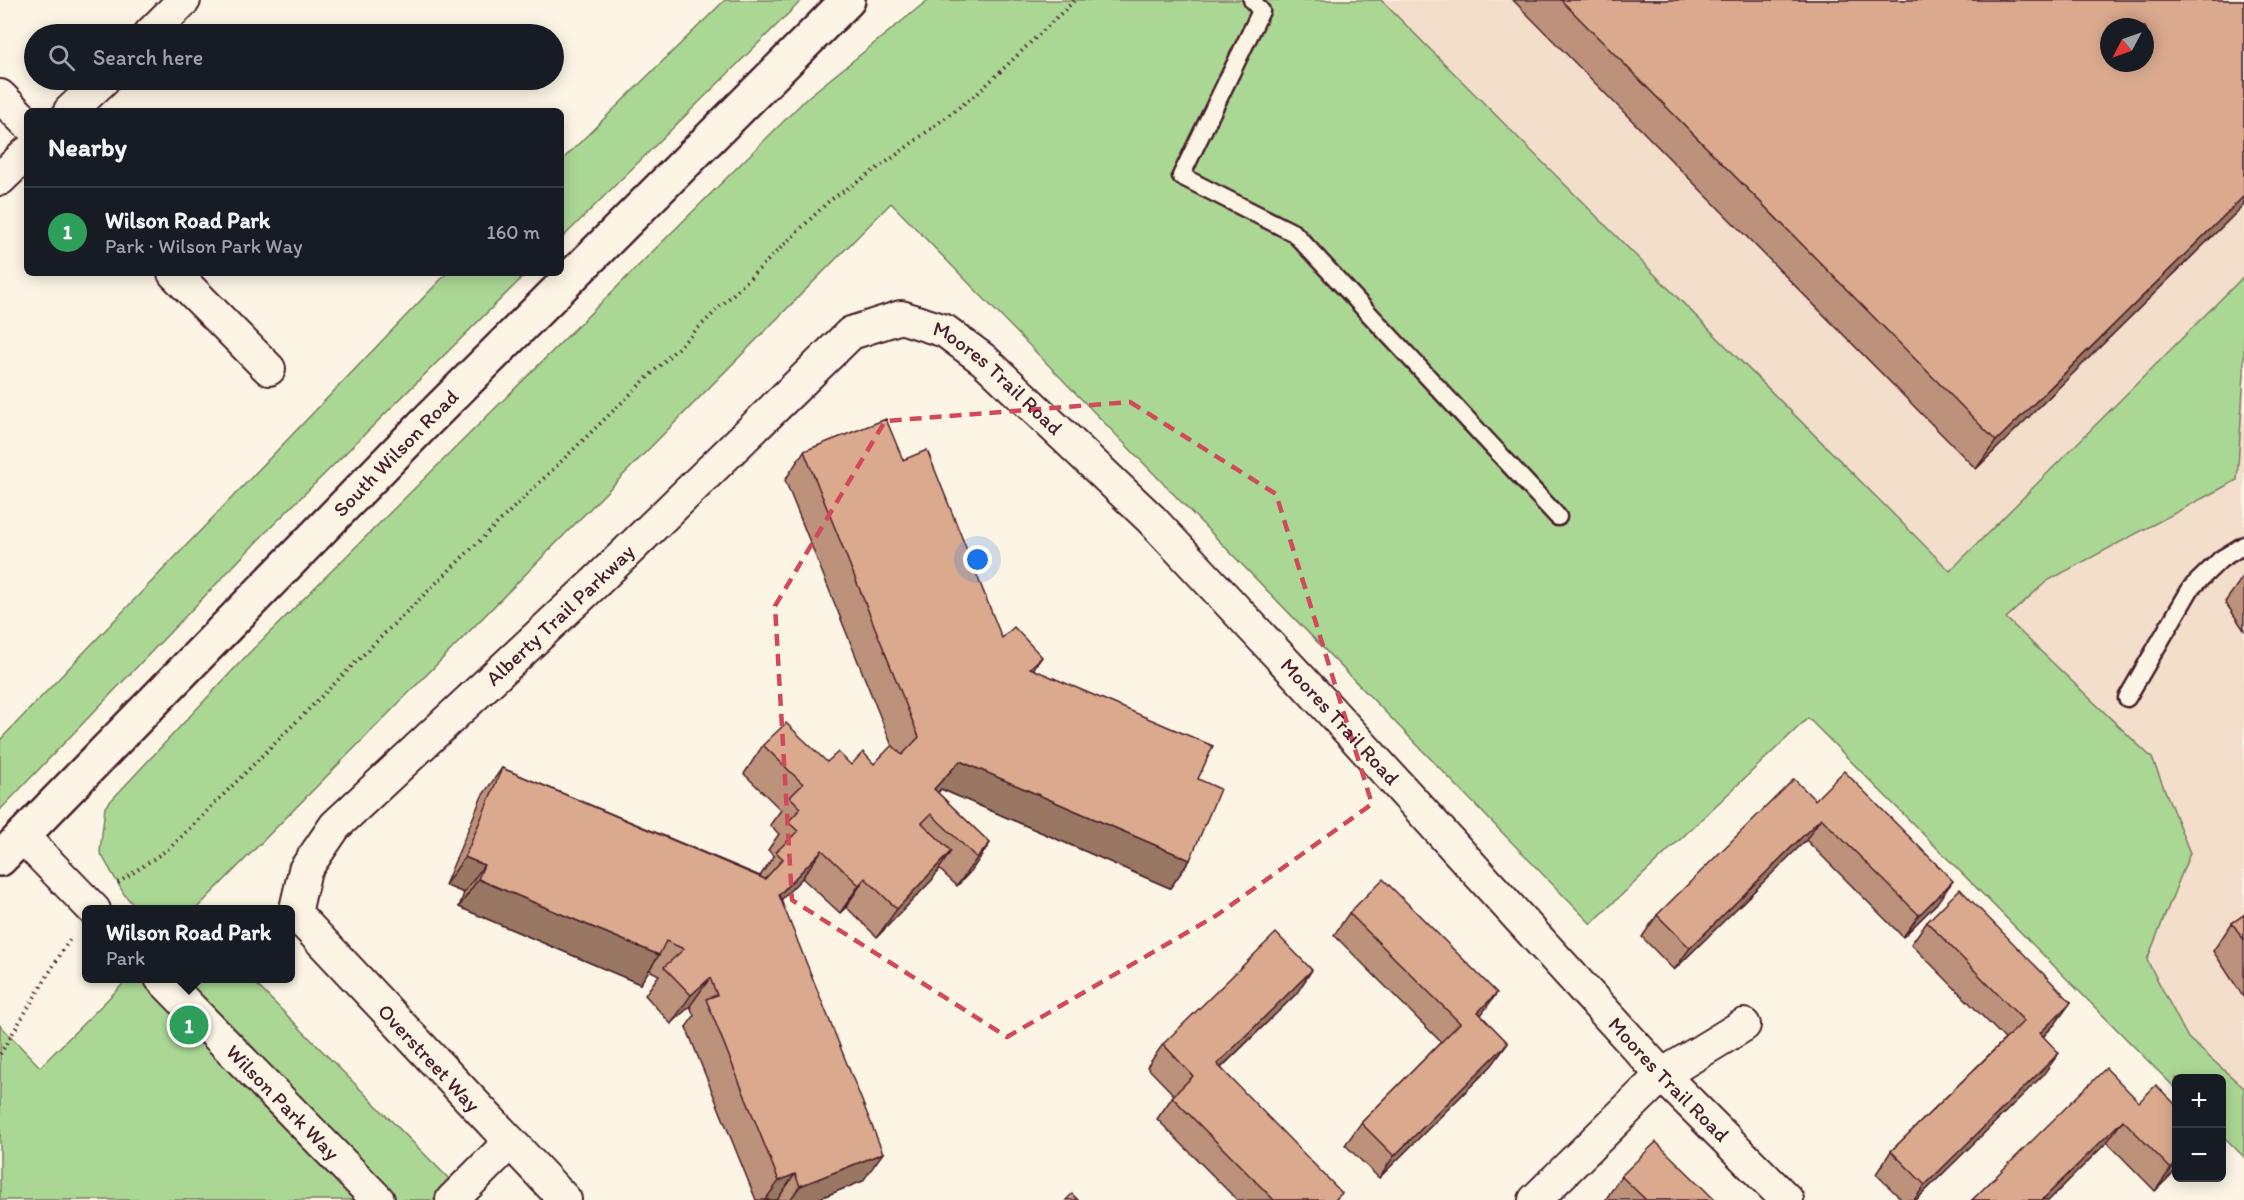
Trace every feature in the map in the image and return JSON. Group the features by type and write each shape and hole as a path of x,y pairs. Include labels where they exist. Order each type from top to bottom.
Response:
{"main road":[{"name":"South Wilson Road","path":"11,847 424,423 848,0"},
{"name":"South Wilson Road","path":"797,52 866,0"}],"street":[{"path":"160,24 184,0"},
{"path":"73,108 92,90"},
{"path":"0,96 24,120"},
{"path":"0,179 24,156"},
{"path":"177,276 269,369"},
{"name":"Moores Trail Road","path":"851,333 901,317 945,331 984,360 1150,519 1335,716 1662,1075 1787,1200"},
{"name":"Alberty Trail Parkway","path":"295,913 305,870 335,826 598,580 851,333"},
{"path":"11,847 89,905"},
{"name":"Overstreet Way","path":"295,913 565,1200"},
{"name":"Wilson Park Way","path":"166,983 378,1200"},
{"path":"1535,1200 1662,1075 1744,1025"},
{"path":"452,1200 509,1143"}],"lane":[{"path":"1252,0 1261,11 1181,176 1294,233 1558,517"},
{"path":"2127,698 2191,588 2221,559 2244,545"}],"path":[{"path":"99,905 171,847 394,624 829,201 891,159 978,93 1075,0"},
{"path":"0,1054 63,947 82,924"}],"highlighted area":[{"path":"1130,402 1276,494 1372,804 1217,915 1007,1037 792,900 775,606 885,421"}],"shaded area":[{"path":"1381,0 2244,0 2244,276 1950,571"},
{"path":"2244,375 2244,1088 2188,1038 2147,960 2190,853 2006,618 2047,581 2237,480"}],"green space":[{"path":"725,0 802,0 564,236 564,158"},
{"path":"928,0 1381,0 1950,571 2244,276 2244,375 2237,480 2047,581 2006,618 2152,758 2190,853 2147,960 2188,1038 2244,1088 2244,1157 2226,1139 2226,1074 2172,1074 2172,1085 1808,718 1591,924 891,203 200,905 134,905 124,894 100,852 105,807 248,654 808,97"},
{"path":"444,276 524,276 264,534 0,810 0,740"},
{"path":"124,983 255,983 470,1200 0,1200 0,1025 40,1067"}],"building":[{"path":"1561,0 2244,0 2244,196 1996,441"},
{"path":"886,419 903,460 927,450 1002,638 1014,627 1042,657 1030,668 1213,746 1198,779 1220,789 1190,860 960,761 934,789 990,843 977,858 931,814 922,823 951,851 897,909 865,878 859,885 822,850 779,895 883,1153 800,1186 795,1174 779,1181 706,999 717,995 710,978 691,995 664,967 684,949 666,941 659,955 478,879 484,865 465,857 502,768 765,879 783,859 776,852 798,831 788,822 801,808 790,797 803,784 763,745 786,723 827,762 838,752 851,765 863,752 874,764 892,745 902,755 919,737 804,451"},
{"path":"1844,771 1953,881 1919,915 1821,818 1690,948 1657,915 1794,779 1815,800"},
{"path":"1383,879 1497,993 1478,1012 1508,1043 1394,1156 1361,1123 1460,1023 1349,913"},
{"path":"1960,889 2071,1002 2040,1033 2059,1053 1925,1185 1891,1151 2024,1021 1927,922"},
{"path":"2244,915 2244,940 2232,923"},
{"path":"1276,933 1312,970 1217,1064 1342,1193 1335,1200 1274,1200 1172,1097 1193,1076 1163,1044"},
{"path":"2106,1068 2139,1102 2156,1085 2172,1101 2171,1169 2123,1120 2042,1200 1972,1200"},
{"path":"1656,1142 1715,1200 1646,1200 1621,1176"},
{"path":"1072,1194 1078,1200 1066,1200"}],"place":[{"name":"Wilson Road Park","path":"189,1025"}]}
